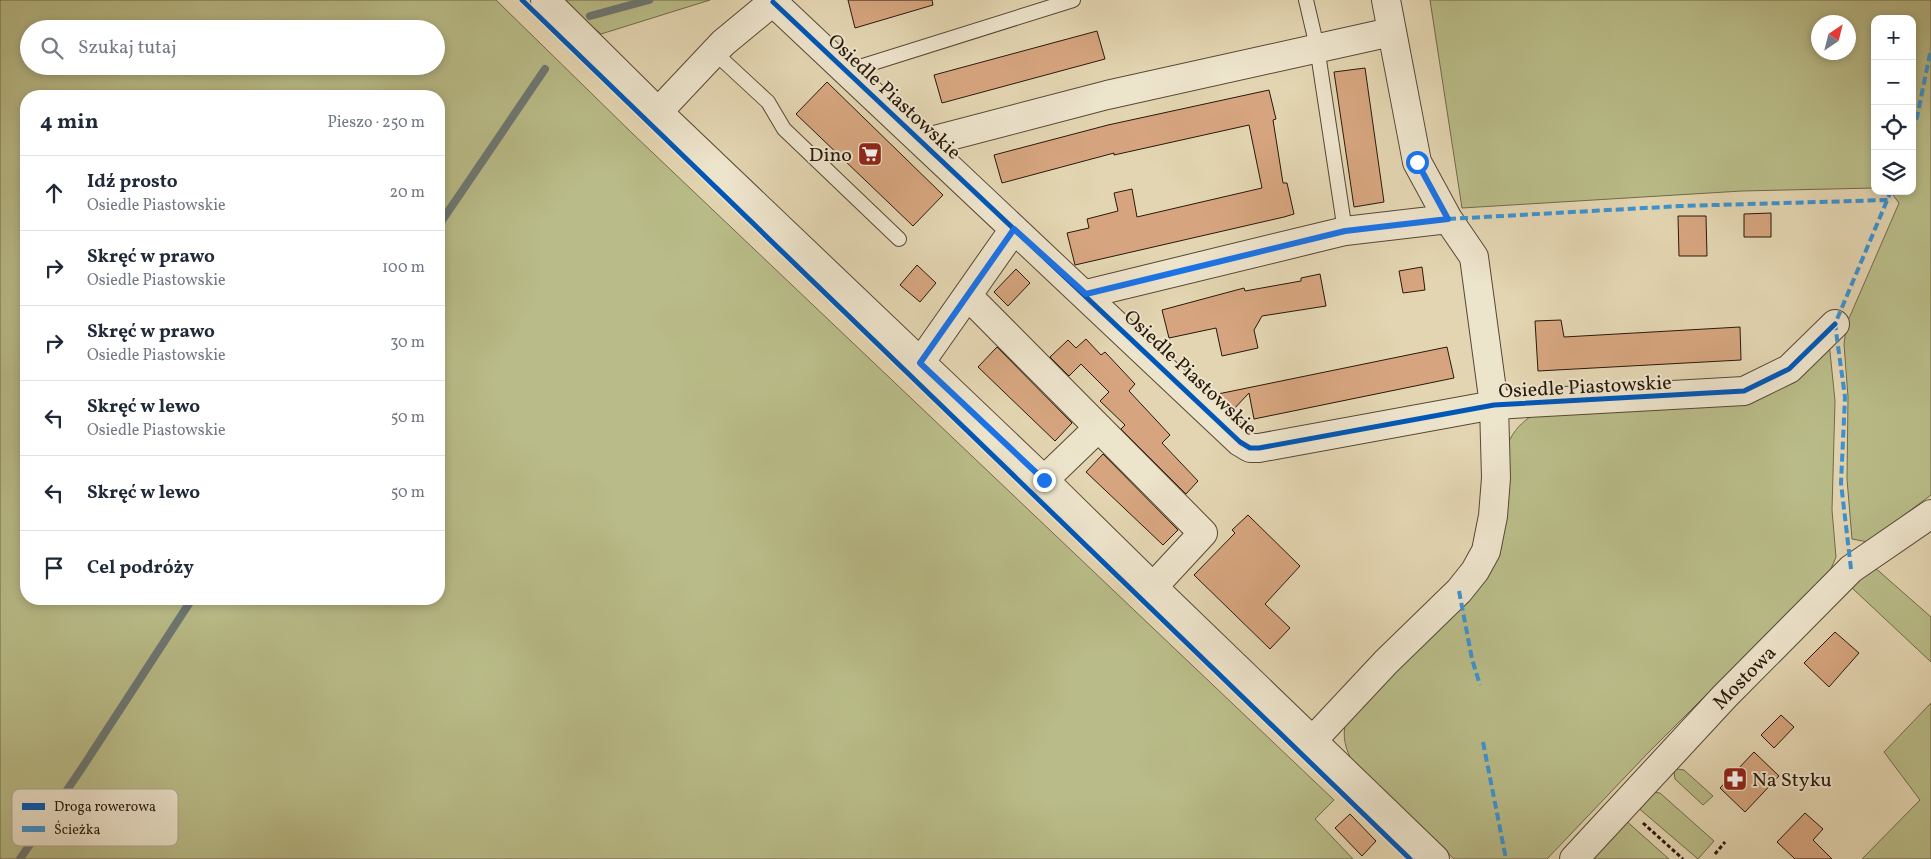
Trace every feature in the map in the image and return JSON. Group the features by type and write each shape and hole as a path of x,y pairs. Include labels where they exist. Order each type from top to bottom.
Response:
{"street":[{"path":"545,0 658,112 1044,480 1435,859"},
{"name":"Osiedle Piastowskie","path":"1313,740 1386,662 1460,591 1475,571 1486,551 1493,516 1496,478 1494,405 1474,257 1448,219 1417,162 1386,0"},
{"name":"Osiedle Piastowskie","path":"658,112 723,43 774,1 1014,229 1086,294 1240,442 1250,448 1259,448 1494,405 1744,391 1789,369 1835,324"},
{"name":"Osiedle Piastowskie","path":"923,143 1107,95 1391,32"},
{"name":"Osiedle Piastowskie","path":"1086,294 1345,231 1448,219"},
{"path":"920,363 1014,229"},
{"path":"968,296 1203,533 1153,587"},
{"path":"1044,480 1098,428"},
{"name":"Mostowa","path":"1574,859 1725,696 1852,569 1931,514"}],"lane":[{"path":"847,71 1073,0"},
{"path":"1306,0 1317,47 1345,231"},
{"path":"714,52 768,102 784,129 899,239"}],"path":[{"path":"1624,805 1683,859"},
{"path":"1715,854 1725,842"}],"green space":[{"path":"0,0 496,0 633,134 1334,800 1315,819 1353,859 0,859"},
{"path":"562,0 710,0 601,34"},
{"path":"1430,0 1931,0 1931,495 1868,542 1852,539 1847,479 1848,397 1844,344 1847,323 1899,203 1893,195 1916,195 1916,15 1871,15 1871,188 1742,191 1462,208"},
{"path":"1829,342 1835,401 1832,510 1836,557 1830,571 1648,753 1547,859 1454,859 1353,763 1345,742 1344,732 1346,720 1478,585 1505,449 1512,436 1523,422 1541,410 1758,400 1787,380"},
{"path":"1873,566 1931,617 1931,662 1851,587"},
{"path":"1931,703 1931,859 1862,859 1920,800 1884,752"},
{"path":"1677,769 1684,770 1713,796 1703,805 1675,779 1674,772"},
{"path":"1651,792 1660,793 1714,841 1698,859 1636,806"},
{"path":"1624,819 1669,859 1585,859"}],"building":[{"path":"848,0 932,0 933,5 855,28"},
{"path":"1097,31 1105,59 942,103 934,75"},
{"path":"1365,68 1384,202 1354,207 1334,72"},
{"name":"Dino","path":"827,82 943,195 913,226 796,114"},
{"path":"1269,90 1276,119 1273,120 1283,183 1287,183 1294,214 1075,265 1067,233 1089,228 1087,219 1118,211 1114,193 1132,189 1137,217 1262,188 1249,125 1114,155 1114,153 1002,183 994,155 1108,125"},
{"path":"1771,213 1771,237 1744,237 1744,214"},
{"path":"1678,216 1706,216 1707,256 1679,256"},
{"path":"917,265 936,283 920,302 900,285"},
{"path":"1422,267 1425,290 1403,293 1399,271"},
{"path":"1016,269 1030,283 1008,306 994,292"},
{"path":"1320,274 1326,306 1262,316 1254,330 1258,348 1222,356 1216,328 1169,338 1162,310 1244,288 1245,291 1301,281 1301,278"},
{"path":"1561,320 1564,337 1740,327 1741,360 1538,371 1535,321"},
{"path":"1086,339 1101,355 1105,352 1135,384 1129,391 1170,435 1162,443 1198,481 1186,494 1121,429 1125,425 1100,401 1109,392 1081,364 1069,376 1050,357 1068,340 1076,348"},
{"path":"997,347 1072,423 1055,441 978,367"},
{"path":"1447,347 1454,378 1254,419 1249,393 1231,412 1213,395"},
{"path":"1103,454 1178,530 1163,545 1086,472"},
{"path":"1248,515 1300,566 1265,604 1290,628 1270,649 1194,575 1235,533 1232,530"},
{"path":"1835,632 1859,653 1829,687 1804,663"},
{"path":"1781,715 1794,727 1774,748 1761,735"},
{"path":"1754,752 1779,776 1745,812 1720,788"},
{"path":"1805,813 1823,829 1813,840 1832,859 1795,859 1777,842"},
{"path":"1350,814 1376,841 1362,856 1335,828"}],"waterway":[{"path":"590,16 649,0"},
{"path":"445,216 545,69"},
{"path":"68,789 188,605"},
{"path":"20,859 29,846"}],"marked path":[{"path":"1916,120 1931,49"},
{"path":"1851,569 1841,483 1845,397 1835,324 1889,195"},
{"path":"1448,219 1681,206 1888,200"},
{"path":"1459,591 1472,659 1480,685"},
{"path":"1483,742 1506,859"}],"cycle path":[{"path":"522,0 1410,859"},
{"path":"773,2 1240,442 1250,448 1259,448 1494,405 1744,391 1789,369 1835,324"}],"place":[{"name":"Dino","path":"870,154"},
{"name":"Na Styku","path":"1735,779"}],"route":[{"path":"1044,480 920,363 1014,229 1086,294 1345,231 1448,219 1417,162"}]}
